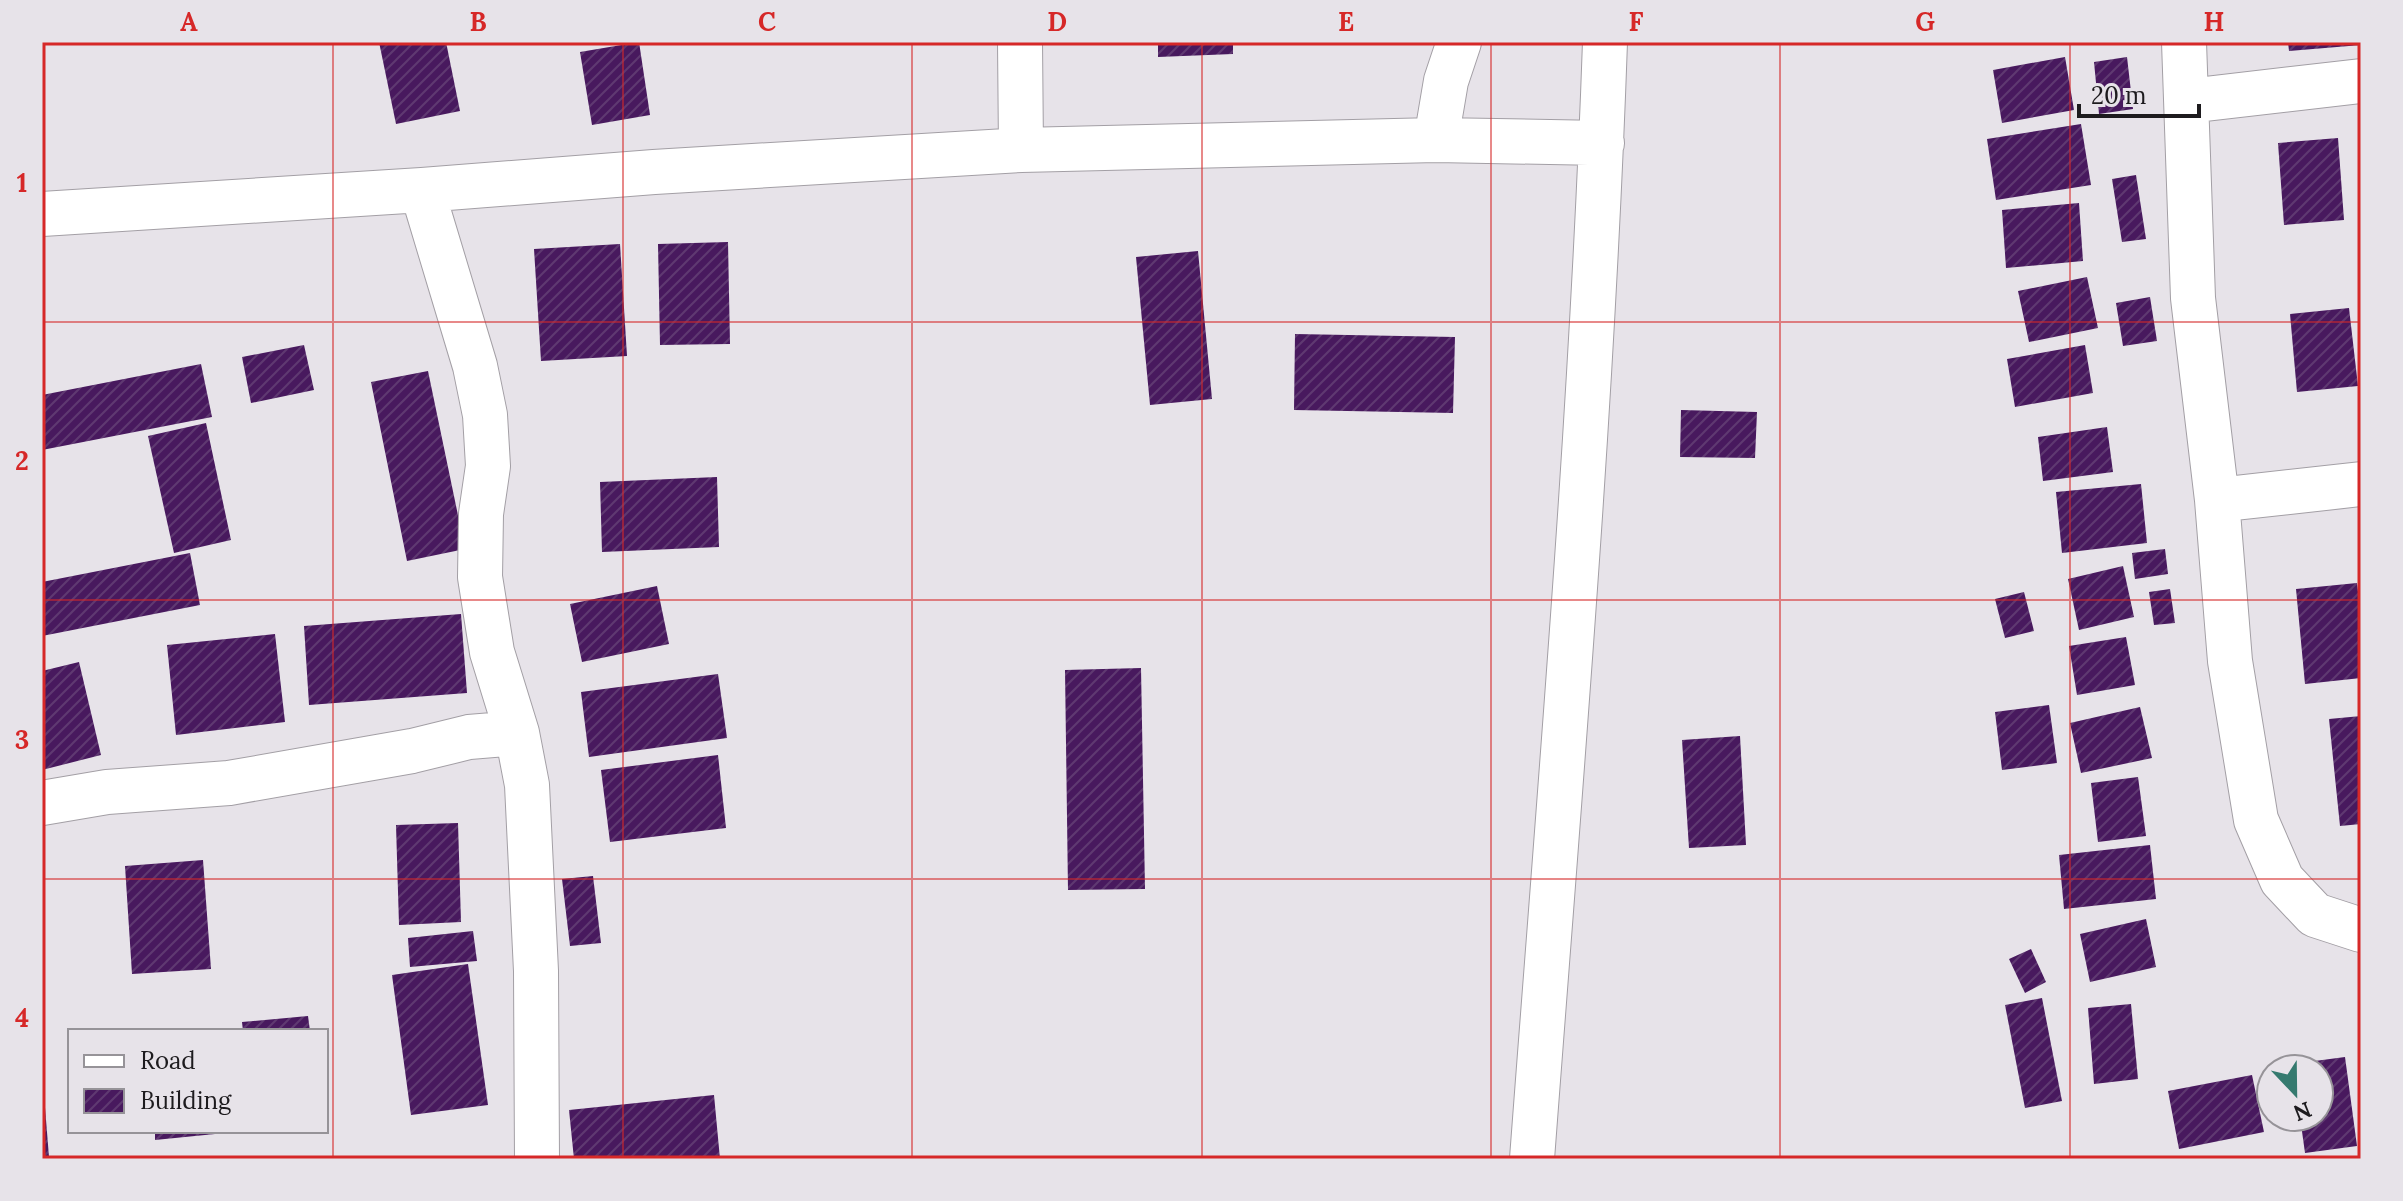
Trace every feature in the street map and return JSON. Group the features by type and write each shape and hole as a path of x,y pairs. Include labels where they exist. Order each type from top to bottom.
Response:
{"street":[{"path":"1020,42 1021,150"},
{"path":"1436,140 1446,81 1459,42"},
{"path":"1532,1159 1602,143 1605,42"},
{"path":"2184,42 2193,298 2217,500 2230,661 2256,820 2282,880 2315,915 2361,930"},
{"path":"2188,101 2361,81"},
{"path":"42,214 1021,150 1436,140 1602,143"},
{"path":"422,190 475,366 485,415 488,466 481,514 480,577 492,652 517,733 527,785 536,971 529,1158"},
{"path":"2217,500 2361,484"},
{"path":"42,803 107,792 229,783 412,751 469,737 517,733"}],"building":[{"path":"379,42 446,42 460,111 396,124"},
{"path":"639,42 650,115 592,125 580,52"},
{"path":"1158,42 1233,42 1233,54 1158,57"},
{"path":"2288,42 2361,42 2361,45 2289,51"},
{"path":"2065,57 2074,110 2002,123 1993,70"},
{"path":"2127,57 2133,109 2099,114 2094,62"},
{"path":"2081,124 2091,185 1996,200 1987,139"},
{"path":"2338,138 2344,220 2284,225 2278,143"},
{"path":"2136,175 2146,239 2122,242 2112,179"},
{"path":"2079,203 2083,261 2006,268 2002,210"},
{"path":"728,242 730,344 660,345 658,244"},
{"path":"620,244 627,356 541,361 534,249"},
{"path":"1198,251 1212,399 1150,405 1136,257"},
{"path":"2087,277 2098,328 2029,342 2018,291"},
{"path":"2150,297 2157,341 2123,346 2116,303"},
{"path":"2349,308 2358,386 2297,392 2290,314"},
{"path":"1295,334 1455,337 1453,413 1294,410"},
{"path":"304,345 314,390 251,403 242,357"},
{"path":"2085,345 2093,393 2015,407 2007,359"},
{"path":"201,364 212,417 42,450 42,395"},
{"path":"428,371 465,549 407,561 371,382"},
{"path":"1681,410 1757,412 1755,458 1680,457"},
{"path":"206,423 231,540 174,553 148,436"},
{"path":"2107,427 2113,472 2043,481 2038,437"},
{"path":"717,477 719,547 602,552 600,482"},
{"path":"2141,484 2147,543 2062,553 2056,492"},
{"path":"2165,549 2168,574 2135,579 2132,553"},
{"path":"190,553 200,605 42,636 42,582"},
{"path":"2123,566 2134,617 2079,630 2068,579"},
{"path":"2357,583 2361,618 2361,678 2305,684 2296,589"},
{"path":"657,586 669,644 582,662 570,604"},
{"path":"2170,589 2175,623 2154,625 2149,592"},
{"path":"2024,592 2034,631 2005,638 1995,599"},
{"path":"461,614 467,693 309,705 304,626"},
{"path":"275,634 285,722 176,735 167,645"},
{"path":"2126,637 2135,685 2077,695 2069,646"},
{"path":"79,662 101,755 42,770 42,671"},
{"path":"1141,668 1145,889 1068,890 1065,670"},
{"path":"718,674 727,738 589,757 581,692"},
{"path":"2049,705 2057,763 2002,770 1995,712"},
{"path":"2140,707 2152,758 2081,773 2070,723"},
{"path":"2361,716 2361,824 2340,826 2329,719"},
{"path":"1740,736 1746,845 1689,848 1682,740"},
{"path":"718,755 726,828 610,842 601,770"},
{"path":"2138,777 2146,836 2098,842 2091,783"},
{"path":"458,823 461,922 399,925 396,825"},
{"path":"2150,845 2156,899 2064,909 2059,855"},
{"path":"203,860 211,969 132,974 125,866"},
{"path":"593,876 601,943 570,946 562,879"},
{"path":"2146,919 2156,967 2090,982 2080,934"},
{"path":"473,931 477,961 410,967 408,938"},
{"path":"2031,949 2046,982 2025,993 2009,959"},
{"path":"468,964 488,1105 411,1115 392,975"},
{"path":"2042,998 2062,1101 2025,1108 2005,1005"},
{"path":"2131,1004 2138,1079 2094,1084 2088,1008"},
{"path":"308,1016 310,1029 243,1029 242,1022"},
{"path":"2345,1057 2357,1146 2305,1153 2302,1133 2335,1133 2335,1058"},
{"path":"2252,1075 2255,1133 2259,1133 2179,1149 2168,1091"},
{"path":"44,1095 49,1157 42,1157"},
{"path":"714,1095 720,1159 574,1159 569,1110"},
{"path":"155,1133 225,1133 155,1140"}]}
